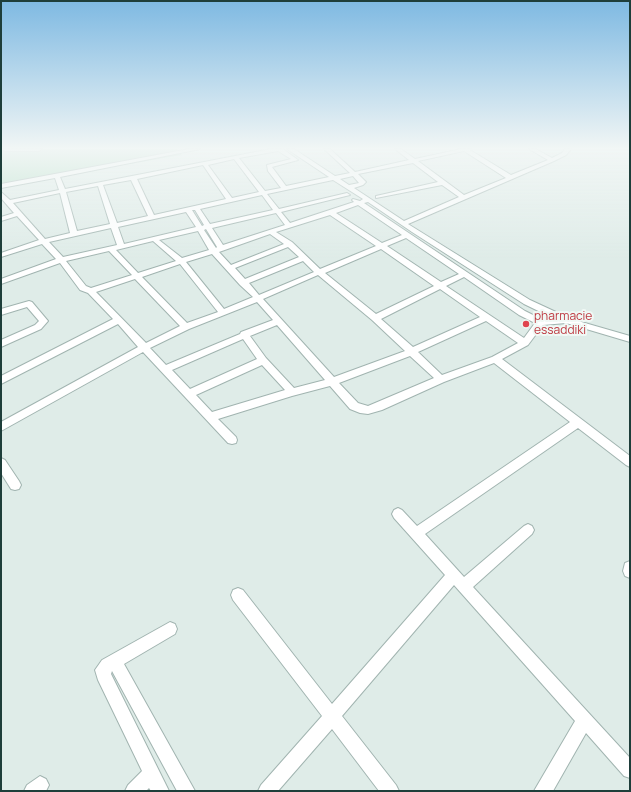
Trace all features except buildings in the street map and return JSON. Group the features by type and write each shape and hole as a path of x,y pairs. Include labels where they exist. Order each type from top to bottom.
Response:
{"street":[{"path":"62,186 74,234"},
{"path":"7,202 90,186"},
{"path":"101,186 121,246"},
{"path":"137,186 152,217"},
{"path":"220,186 230,200"},
{"path":"257,186 289,226"},
{"path":"1,255 44,241 293,186"},
{"path":"336,186 358,203 522,313 540,322 568,321"},
{"path":"340,186 343,190 368,200 397,218 414,232 527,302 568,321 630,339"},
{"path":"1,282 61,260 276,210 355,186"},
{"path":"378,198 430,186"},
{"path":"447,186 462,197"},
{"path":"404,223 488,186"},
{"path":"372,192 391,209 397,218"},
{"path":"1,194 17,214 61,260 83,288 92,291 232,440"},
{"path":"92,291 368,200"},
{"path":"196,208 229,268 258,298 354,406 360,409 368,410 441,379 495,359 525,342 540,322"},
{"path":"188,209 199,228 218,250"},
{"path":"331,212 525,342"},
{"path":"1,219 17,214"},
{"path":"272,232 289,244 319,272 375,318 441,379"},
{"path":"1,427 145,347 186,327 223,314 407,235"},
{"path":"153,238 182,262 223,314"},
{"path":"229,268 289,244"},
{"path":"110,248 136,277 186,327"},
{"path":"244,283 303,258"},
{"path":"375,318 464,274"},
{"path":"1,312 27,304 33,308 44,321 38,327 2,341"},
{"path":"211,417 292,392 332,382 411,352 487,317"},
{"path":"1,380 119,320"},
{"path":"165,369 244,334 278,321"},
{"path":"244,334 263,360 292,392"},
{"path":"495,359 630,462"},
{"path":"189,394 263,360"},
{"path":"415,534 578,422"},
{"path":"1,463 15,485"},
{"path":"398,514 630,770"},
{"path":"267,791 332,716 458,581 528,530"},
{"path":"238,595 390,791"},
{"path":"160,791 103,675 104,670 112,663 170,629"},
{"path":"112,663 116,664 186,791"},
{"path":"543,791 585,719"},
{"path":"134,791 152,773"}],"place":[{"name":"pharmacie essaddiki","path":"526,324"}]}
